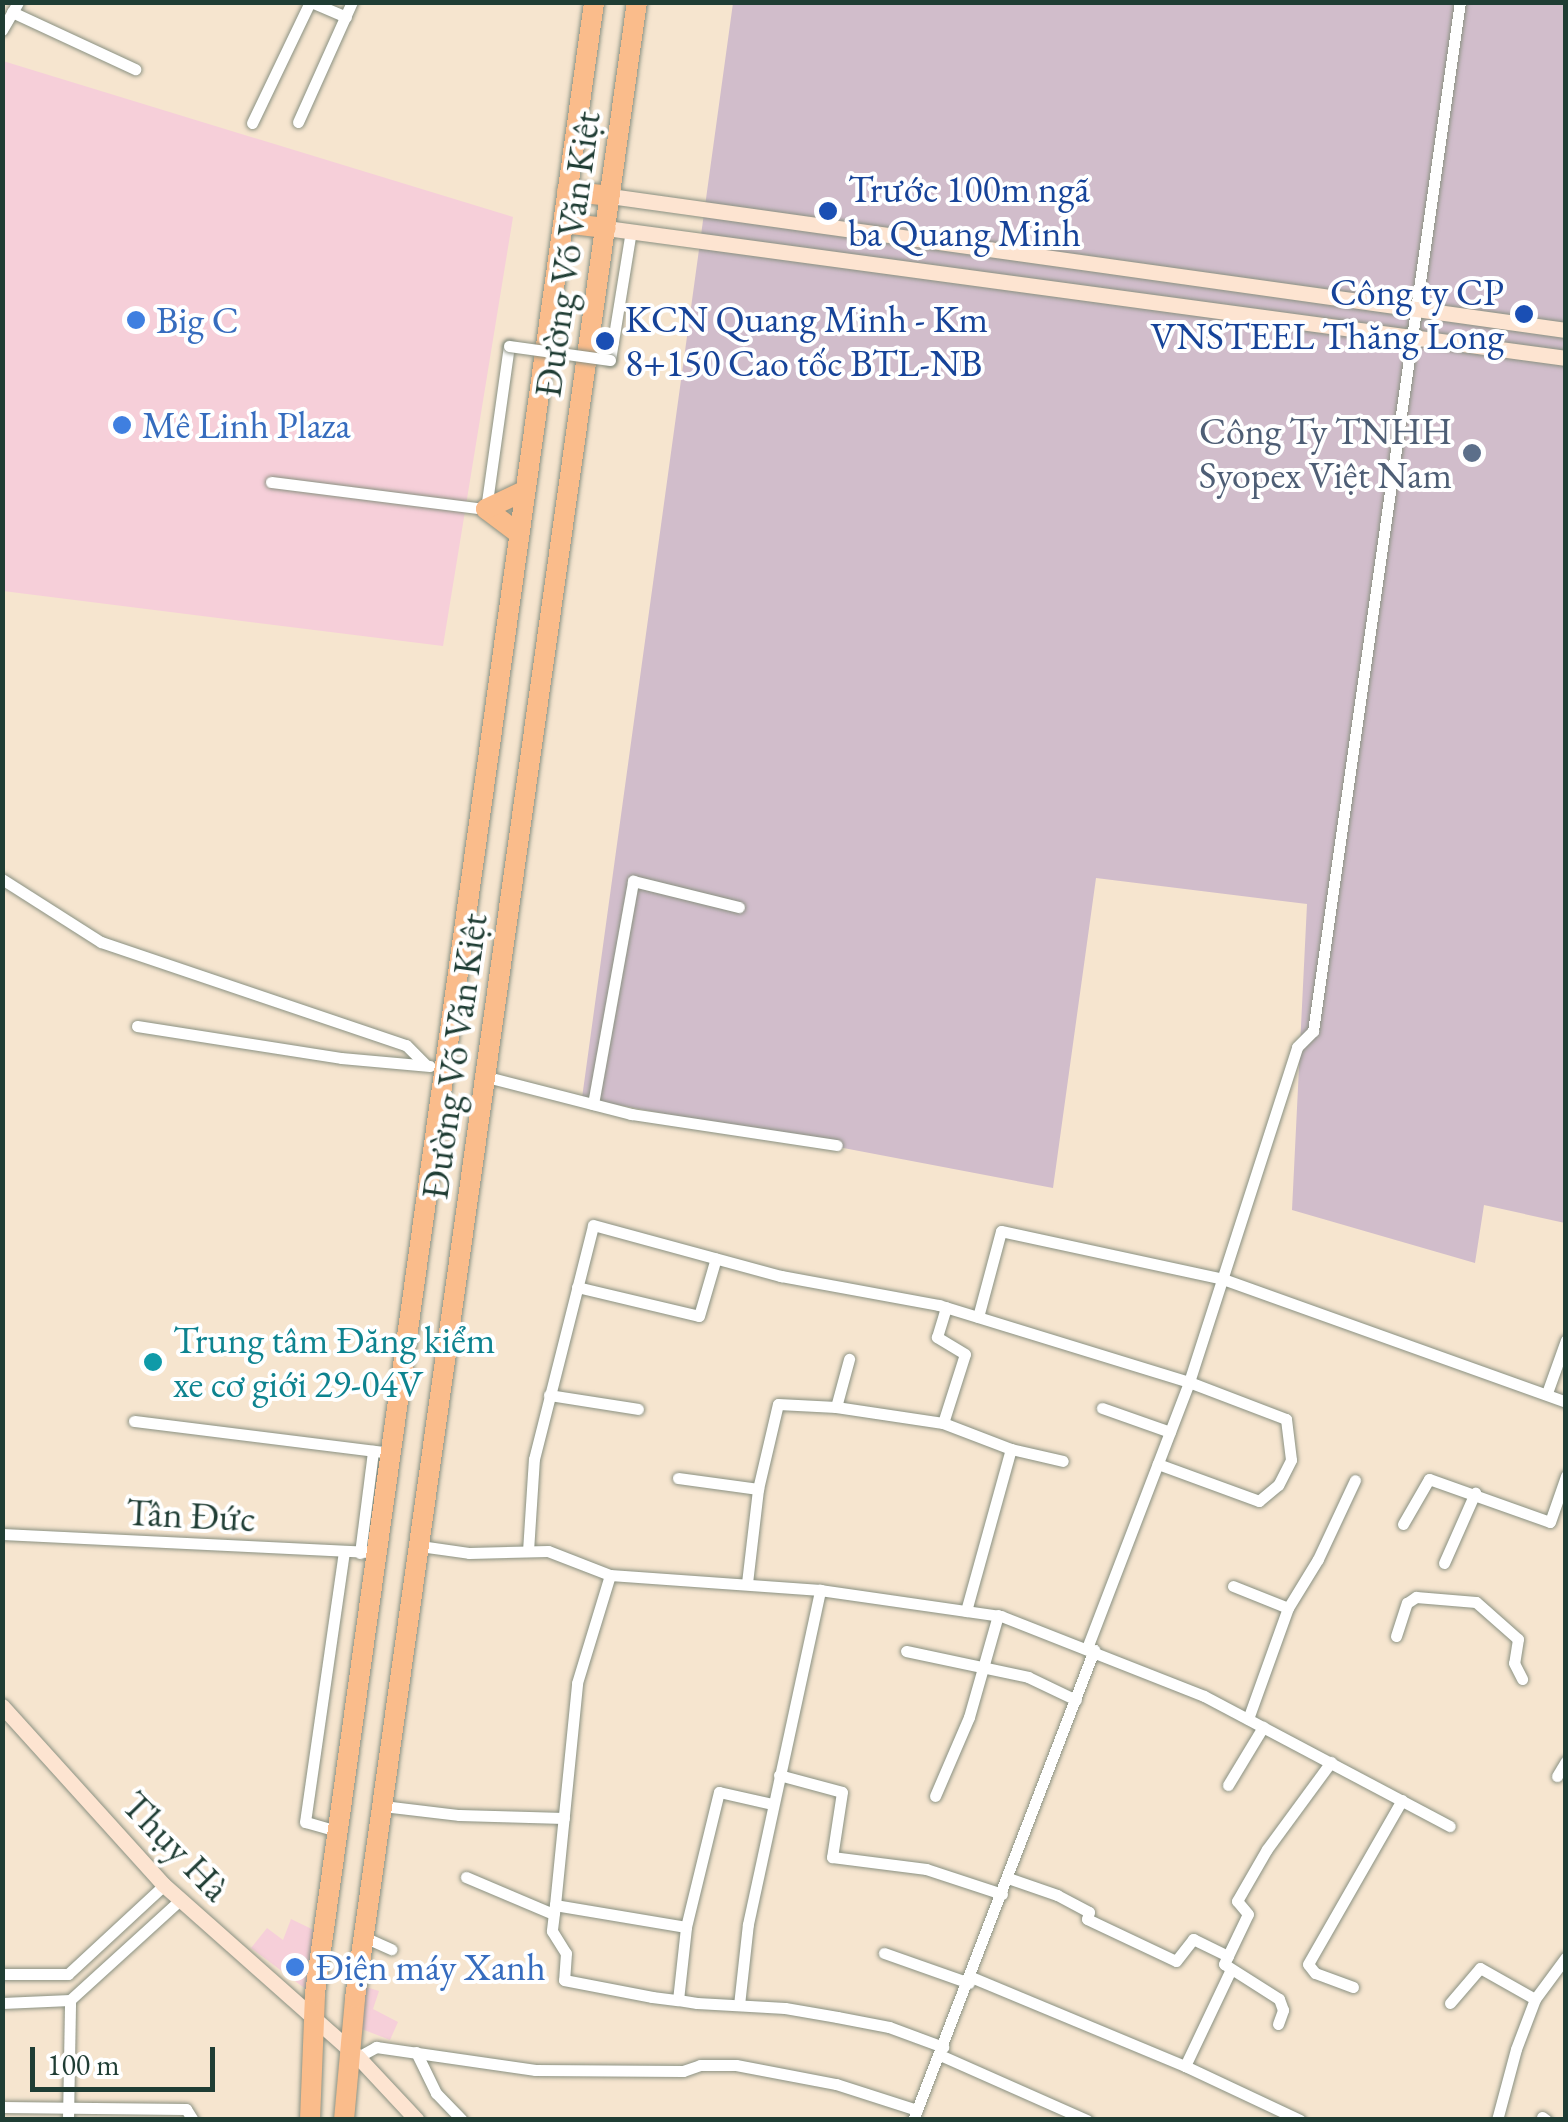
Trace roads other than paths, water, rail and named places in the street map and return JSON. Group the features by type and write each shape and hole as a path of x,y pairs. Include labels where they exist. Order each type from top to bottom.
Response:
{"highway":[{"name":"Đường Võ Văn Kiệt","path":"310,2120 314,2020 368,1552 435,1067 482,792 517,494 554,285 594,2"},
{"name":"Đường Võ Văn Kiệt","path":"344,2120 364,1937 637,2"},
{"path":"567,190 610,196"},
{"path":"562,223 606,228"},
{"path":"512,529 486,509 517,494"}],"street":[{"path":"252,122 310,2 346,16"},
{"path":"298,122 352,2"},
{"path":"353,2054 376,2047 493,2066 580,2072 684,2071 700,2065 736,2064 836,2084 915,2115 1076,1700 1189,1382 1297,1047 1314,1031 1460,2"},
{"path":"2,30 15,7 134,69"},
{"path":"610,196 1566,330"},
{"path":"271,482 486,509 509,346 610,360 635,199"},
{"path":"606,228 1566,358"},
{"path":"2,879 101,942 290,1002 406,1045 435,1067"},
{"path":"593,1104 632,881 739,907"},
{"path":"137,1026 341,1058 435,1067"},
{"path":"486,1077 666,1120 837,1145"},
{"path":"528,1551 534,1459 593,1226 780,1276 946,1307 1189,1382 1286,1420 1291,1460 1278,1485 1259,1501 1158,1464"},
{"path":"978,1317 1001,1230 1223,1279 1566,1402"},
{"path":"577,1287 700,1316 716,1258"},
{"path":"943,1423 965,1354 937,1338 946,1307"},
{"path":"1548,1393 1566,1340"},
{"path":"836,1407 850,1359"},
{"path":"549,1396 638,1409"},
{"path":"746,1583 758,1490 778,1404 836,1407 943,1423 1011,1449 1064,1461"},
{"path":"1102,1408 1170,1432"},
{"path":"134,1421 382,1452"},
{"path":"966,1611 1011,1449"},
{"path":"1403,1524 1425,1481 1475,1494 1546,1523 1554,1516 1566,1476"},
{"path":"678,1478 758,1490"},
{"path":"1248,1719 1288,1608 1318,1559 1355,1480"},
{"path":"1444,1563 1475,1494"},
{"name":"Tân Đức","path":"2,1534 368,1552"},
{"path":"420,1546 470,1553 548,1550 610,1575 820,1590 998,1615 1091,1649 1248,1719 1450,1826"},
{"path":"337,1831 305,1822 344,1552"},
{"path":"610,1575 577,1682 552,1931 566,1954 561,1976 564,1980 678,2000 889,2026 1086,2120"},
{"path":"1233,1586 1288,1608"},
{"path":"738,2005 772,1804 820,1590"},
{"path":"1396,1636 1407,1603 1416,1596 1476,1602 1518,1639 1515,1669 1522,1679"},
{"path":"934,1796 970,1716 998,1615"},
{"path":"906,1650 1028,1677 1076,1700"},
{"name":"Thụy Hà","path":"2,1706 164,1885 353,2054 417,2120"},
{"path":"1228,1785 1263,1727"},
{"path":"1557,1776 1566,1761"},
{"path":"1186,2066 1248,1914 1237,1901 1267,1849 1330,1762"},
{"path":"778,1775 842,1792 832,1857 926,1869 1002,1894"},
{"path":"678,2000 686,1927 719,1792 772,1804"},
{"path":"1353,1987 1315,1973 1308,1964 1402,1800"},
{"path":"383,1806 458,1815 564,1818"},
{"path":"466,1878 554,1909 686,1927"},
{"path":"1008,1878 1057,1895 1088,1912 1087,1919 1176,1962 1193,1938 1279,2000 1282,2010 1278,2024"},
{"path":"2,1974 68,1974 164,1885"},
{"path":"2,2003 70,2000 180,1900"},
{"path":"364,1937 391,1950"},
{"path":"884,1953 970,1980 1186,2066 1300,2120"},
{"path":"1497,2120 1536,1999 1566,1957"},
{"path":"1450,2003 1480,1968 1536,1999"},
{"path":"68,2113 70,2000"},
{"path":"416,2052 436,2092 462,2120"},
{"path":"2,2107 68,2113 186,2109 193,2120"}],"place":[{"name":"Trước 100m ngã ba Quang Minh","path":"828,211"},
{"name":"Công ty CP VNSTEEL Thăng Long","path":"1524,314"},
{"name":"Big C","path":"136,320"},
{"name":"KCN Quang Minh - Km 8+150 Cao tốc BTL-NB","path":"605,341"},
{"name":"Mê Linh Plaza","path":"122,425"},
{"name":"Công Ty TNHH Syopex Việt Nam","path":"1472,453"},
{"name":"Trung tâm Đăng kiểm xe cơ giới 29-04V","path":"153,1362"},
{"name":"Điện máy Xanh","path":"295,1967"}]}
